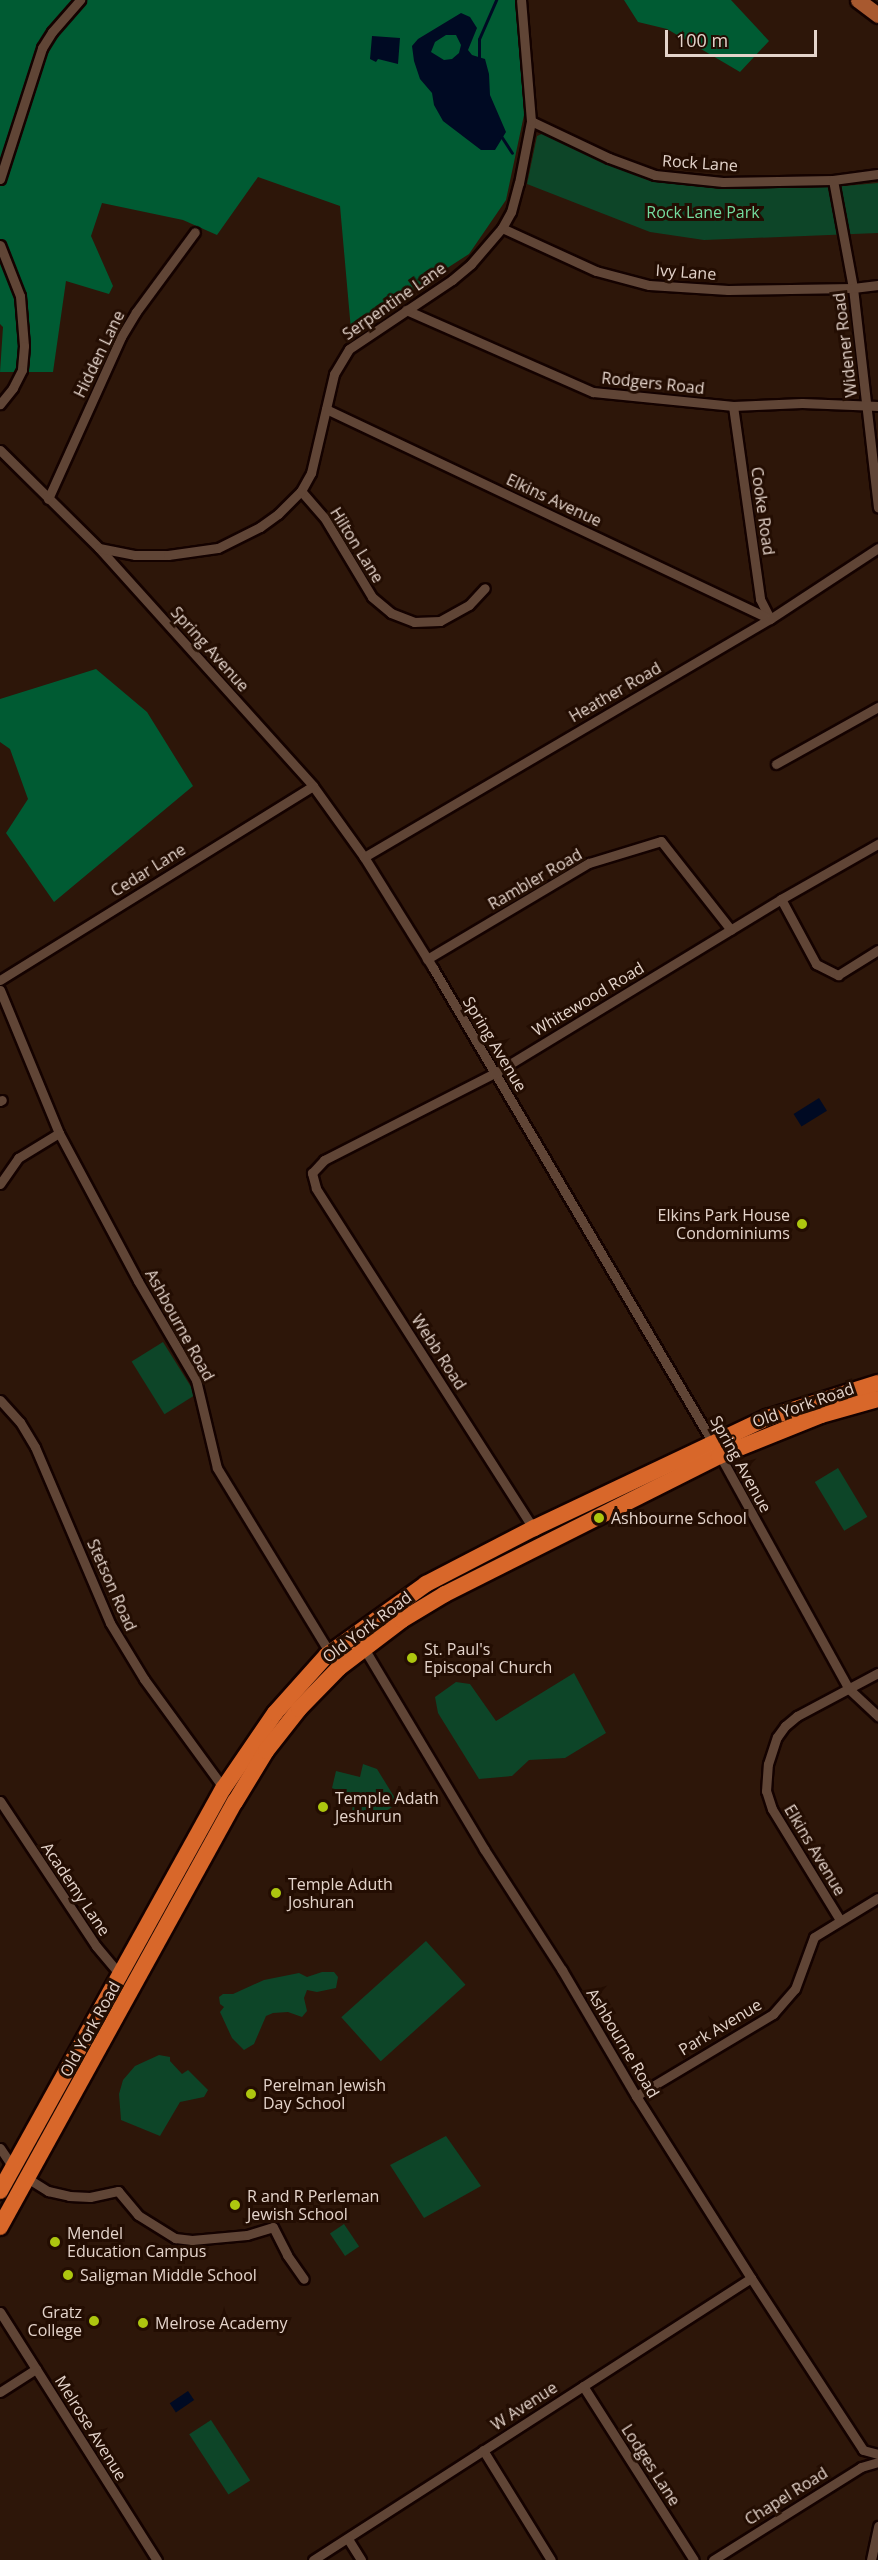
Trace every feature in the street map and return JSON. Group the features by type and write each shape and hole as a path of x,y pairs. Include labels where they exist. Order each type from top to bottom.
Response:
{"highway":[{"name":"Old York Road","path":"0,2227 235,1802 266,1751 298,1709 339,1668 402,1620 435,1600 542,1546 767,1418 878,1383"},
{"name":"Old York Road","path":"0,2191 223,1789 275,1713 330,1653 426,1584 534,1528 716,1449 878,1399"}],"main road":[{"path":"858,0 878,15"}],"street":[{"path":"0,179 42,48 52,32 80,0"},
{"name":"Serpentine Lane","path":"99,548 135,555 168,555 218,548 260,527 278,514 301,491 311,473 334,374 349,349 471,264 502,228 515,201 531,121 521,0"},
{"name":"Rock Lane","path":"531,121 609,158 655,175 723,182 833,180 878,174"},
{"name":"Widener Road","path":"833,180 853,288 878,508"},
{"name":"Ivy Lane","path":"502,228 585,267 631,282 728,290 853,288 878,285"},
{"name":"Hidden Lane","path":"48,499 121,337 136,312 195,232"},
{"path":"0,245 20,296 24,346 22,370 0,404"},
{"name":"Rodgers Road","path":"406,310 569,384 592,392 733,406 802,403 878,406"},
{"name":"Cooke Road","path":"733,406 760,598 770,619"},
{"name":"Elkins Avenue","path":"326,409 770,619"},
{"name":"Spring Avenue","path":"0,450 99,548 313,786 364,857 495,1073 716,1449 849,1689 878,1716"},
{"name":"Hilton Lane","path":"301,491 324,517 372,597 391,613 414,622 440,621 469,605 485,588"},
{"name":"Heather Road","path":"364,857 770,619 878,548"},
{"path":"776,764 878,706"},
{"name":"Cedar Lane","path":"0,980 313,786"},
{"name":"Rambler Road","path":"427,959 589,863 660,841 730,930"},
{"name":"Whitewood Road","path":"312,1173 324,1160 495,1073 781,899 878,844"},
{"path":"781,899 816,964 838,975 878,950"},
{"name":"Ashbourne Road","path":"0,990 59,1133 138,1281 196,1380 217,1468 339,1668"},
{"path":"0,1184 18,1158 59,1133"},
{"name":"Webb Road","path":"312,1173 316,1188 534,1528 542,1546"},
{"name":"Stetson Road","path":"0,1400 20,1422 35,1447 110,1623 144,1679 223,1789 235,1802"},
{"name":"Ashbourne Road","path":"355,1635 365,1648 484,1849 562,1970 636,2096 751,2278 863,2450 878,2454"},
{"name":"Elkins Avenue","path":"840,1920 772,1809 766,1779 771,1750 785,1726 797,1716 878,1673"},
{"name":"Academy Lane","path":"0,1801 96,1946 132,1990"},
{"name":"Park Avenue","path":"636,2096 773,2014 795,1989 814,1937 878,1899"},
{"path":"0,2148 13,2167"},
{"path":"27,2178 48,2191 69,2196 90,2197 118,2191 138,2215 175,2238 192,2240 247,2235 273,2227 287,2255 304,2279"},
{"name":"W Avenue","path":"313,2560 751,2278"},
{"name":"Melrose Avenue","path":"0,2312 157,2560"},
{"path":"0,2392 36,2369"},
{"name":"Lodges Lane","path":"583,2386 694,2560"},
{"path":"483,2450 551,2560"},
{"name":"Chapel Road","path":"713,2560 861,2467 878,2462"},
{"path":"871,2560 878,2526"},
{"path":"348,2539 361,2560"}],"green space":[{"path":"0,0 516,0 524,115 506,200 469,254 351,330 340,206 258,177 217,235 183,220 102,203 91,236 113,286 109,294 66,281 53,372 0,372 3,327 0,324"},
{"path":"624,0 731,0 769,41 740,72 667,29 638,22"},
{"name":"Rock Lane Park","path":"544,133 635,174 666,180 844,186 878,183 878,233 704,240 650,232 527,184 537,136"},
{"path":"96,669 147,712 193,786 54,902 6,833 28,799 10,749 0,742 0,699"},
{"path":"163,1342 196,1395 164,1414 132,1362"},
{"path":"838,1468 867,1517 844,1531 815,1482"},
{"path":"574,1673 606,1733 565,1758 529,1760 512,1776 479,1779 438,1713 435,1697 456,1682 470,1684 496,1721"},
{"path":"363,1764 377,1769 398,1803 370,1822 365,1816 352,1811 354,1797 332,1788 336,1771 360,1777"},
{"path":"426,1941 465,1985 381,2061 341,2017"},
{"path":"322,1972 334,1972 338,1977 336,1988 317,1992 307,1990 304,1998 307,2011 302,2017 288,2012 266,2016 254,2044 244,2050 232,2038 220,2012 224,2007 220,2004 219,1997 223,1994 233,1994 264,1980 299,1973 307,1977"},
{"path":"159,2055 170,2057 170,2061 182,2074 188,2070 208,2090 204,2097 180,2102 160,2136 121,2120 119,2094 123,2080 135,2066"},
{"path":"446,2136 481,2186 424,2218 390,2165"},
{"path":"344,2224 359,2246 345,2256 330,2234"},
{"path":"211,2420 250,2480 228,2495 189,2434"}],"water":[{"path":"461,13 470,17 477,28 468,50 472,55 485,59 489,74 490,95 506,132 495,150 481,150 443,121 434,105 432,93 420,79 414,61 412,46 418,39","holes":["446,35 456,35 461,45 459,53 452,59 444,60 431,52 435,42"]},
{"path":"372,36 400,38 398,64 378,59 376,62 370,59"},
{"path":"819,1098 827,1111 802,1127 794,1114"},
{"path":"188,2391 194,2400 176,2412 170,2403"}],"waterway":[{"path":"479,61 479,39 496,0"},
{"path":"501,136 512,153"}],"place":[{"name":"Elkins Park House Condominiums","path":"802,1224"},
{"name":"Ashbourne School","path":"599,1518"},
{"name":"St. Paul's Episcopal Church","path":"412,1658"},
{"name":"Temple Adath Jeshurun","path":"323,1807"},
{"name":"Temple Aduth Joshuran","path":"276,1893"},
{"name":"Perelman Jewish Day School","path":"251,2094"},
{"name":"R and R Perleman Jewish School","path":"235,2205"},
{"name":"Mendel Education Campus","path":"55,2242"},
{"name":"Saligman Middle School","path":"68,2275"},
{"name":"Gratz College","path":"94,2321"},
{"name":"Melrose Academy","path":"143,2323"}]}
